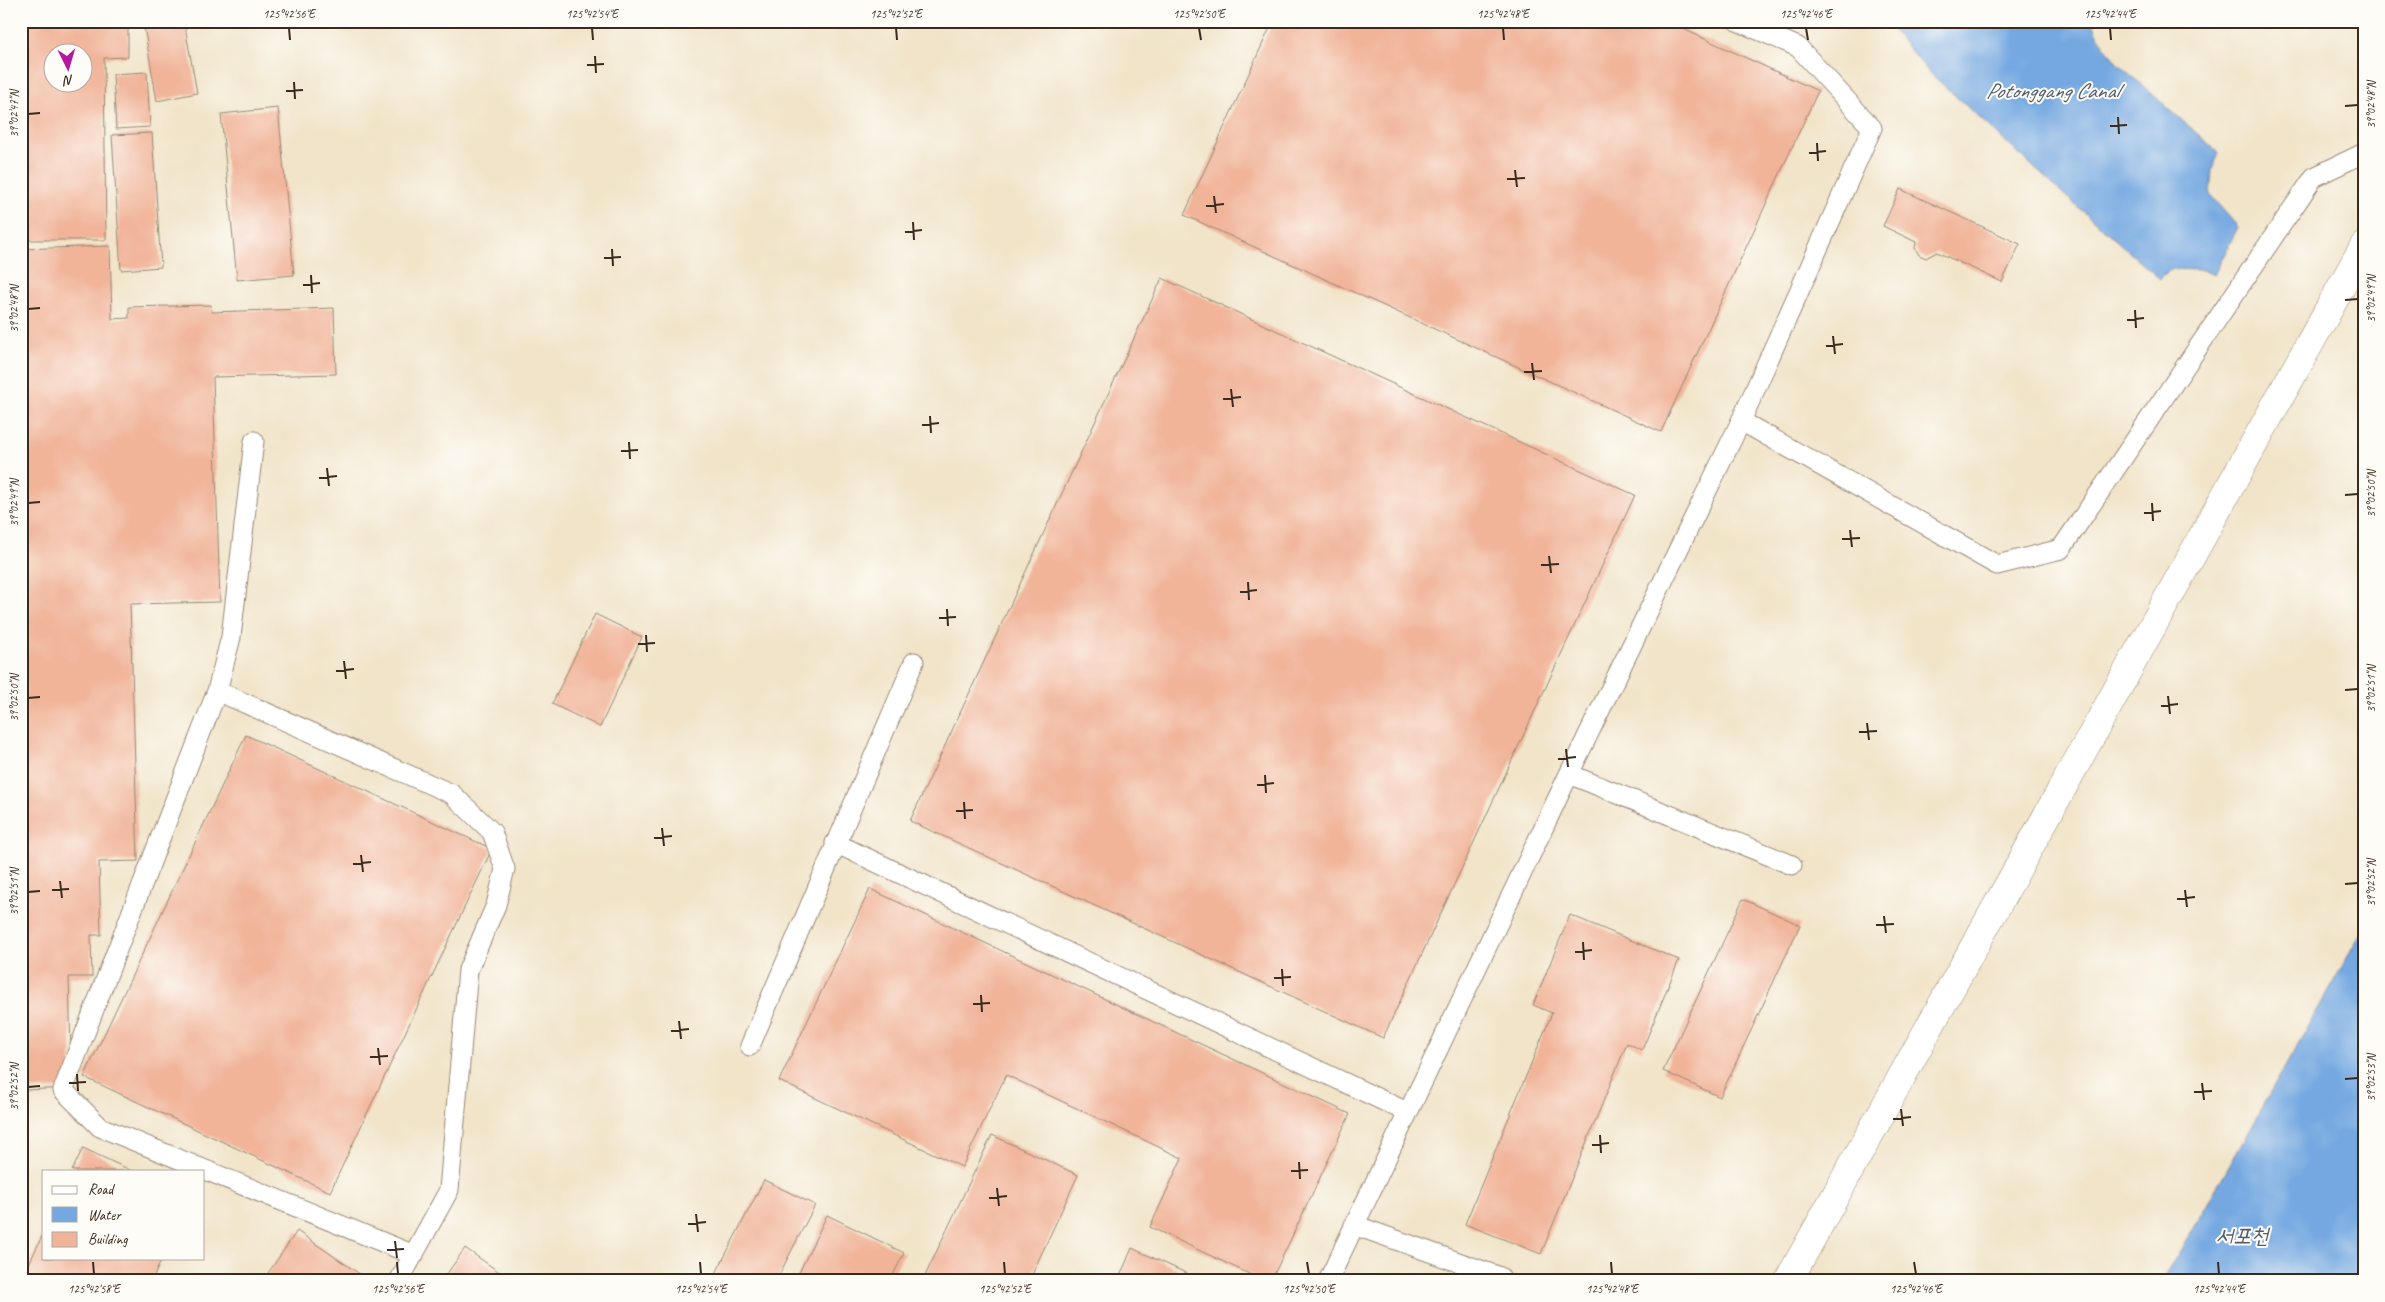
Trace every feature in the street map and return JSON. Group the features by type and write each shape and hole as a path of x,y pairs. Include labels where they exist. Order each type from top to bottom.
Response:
{"main road":[{"path":"1788,1281 2364,246"}],"lane":[{"path":"1328,1281 1569,774 1741,421 1872,128 1798,48 1737,21"},
{"path":"1741,421 1996,565 2061,549 2314,178 2364,152"},
{"path":"254,441 231,637 217,691 62,1090 100,1127 414,1255"},
{"path":"750,1046 835,843 887,730 914,662"},
{"path":"217,691 452,794 492,832 505,869 496,905 468,970 449,1190 399,1281"},
{"path":"1569,774 1792,865"},
{"path":"835,843 1407,1112"},
{"path":"1354,1225 1500,1277"}],"water":[{"name":"Potonggang Canal","path":"1885,21 2093,21 2098,37 2117,63 2219,153 2212,170 2210,195 2238,227 2214,275 2202,270 2170,269 2160,279 1929,72"},
{"name":"서포천","path":"2364,928 2364,1281 2161,1281 2177,1257"}],"building":[{"path":"23,21 128,21 128,57 104,58 106,240 25,240"},
{"path":"143,21 184,21 197,93 157,101"},
{"path":"1273,21 1666,21 1818,91 1661,432 1184,215"},
{"path":"147,72 150,127 116,129 113,74"},
{"path":"278,108 294,275 237,280 221,114"},
{"path":"152,133 161,267 121,270 112,135"},
{"path":"1900,189 2020,244 2002,282 1937,252 1926,258 1919,255 1915,248 1916,242 1883,226"},
{"path":"110,246 112,319 129,318 129,307 211,305 212,312 334,308 336,374 213,377 220,602 130,604 138,861 99,862 101,935 91,935 92,977 69,977 72,1088 22,1090 21,249"},
{"path":"1162,278 1635,495 1383,1038 910,821"},
{"path":"595,614 642,637 600,727 552,704"},
{"path":"246,735 492,849 330,1192 84,1077"},
{"path":"870,889 1350,1114 1271,1281 1264,1281 1150,1227 1182,1158 1006,1075 962,1167 779,1081"},
{"path":"1743,899 1800,925 1720,1097 1663,1071"},
{"path":"1570,915 1679,960 1642,1050 1627,1043 1541,1254 1465,1224 1552,1013 1533,1005"},
{"path":"992,1135 1078,1175 1029,1281 925,1281 923,1280"},
{"path":"83,1148 130,1170 72,1170"},
{"path":"764,1180 815,1205 776,1281 712,1281"},
{"path":"827,1215 904,1253 890,1281 795,1281"},
{"path":"297,1231 370,1281 267,1281 264,1279"},
{"path":"42,1236 42,1260 161,1260 152,1281 21,1281"},
{"path":"465,1248 512,1281 442,1281"},
{"path":"1132,1248 1203,1281 1118,1281"},
{"path":"1419,1274 1434,1281 1416,1281"}]}
